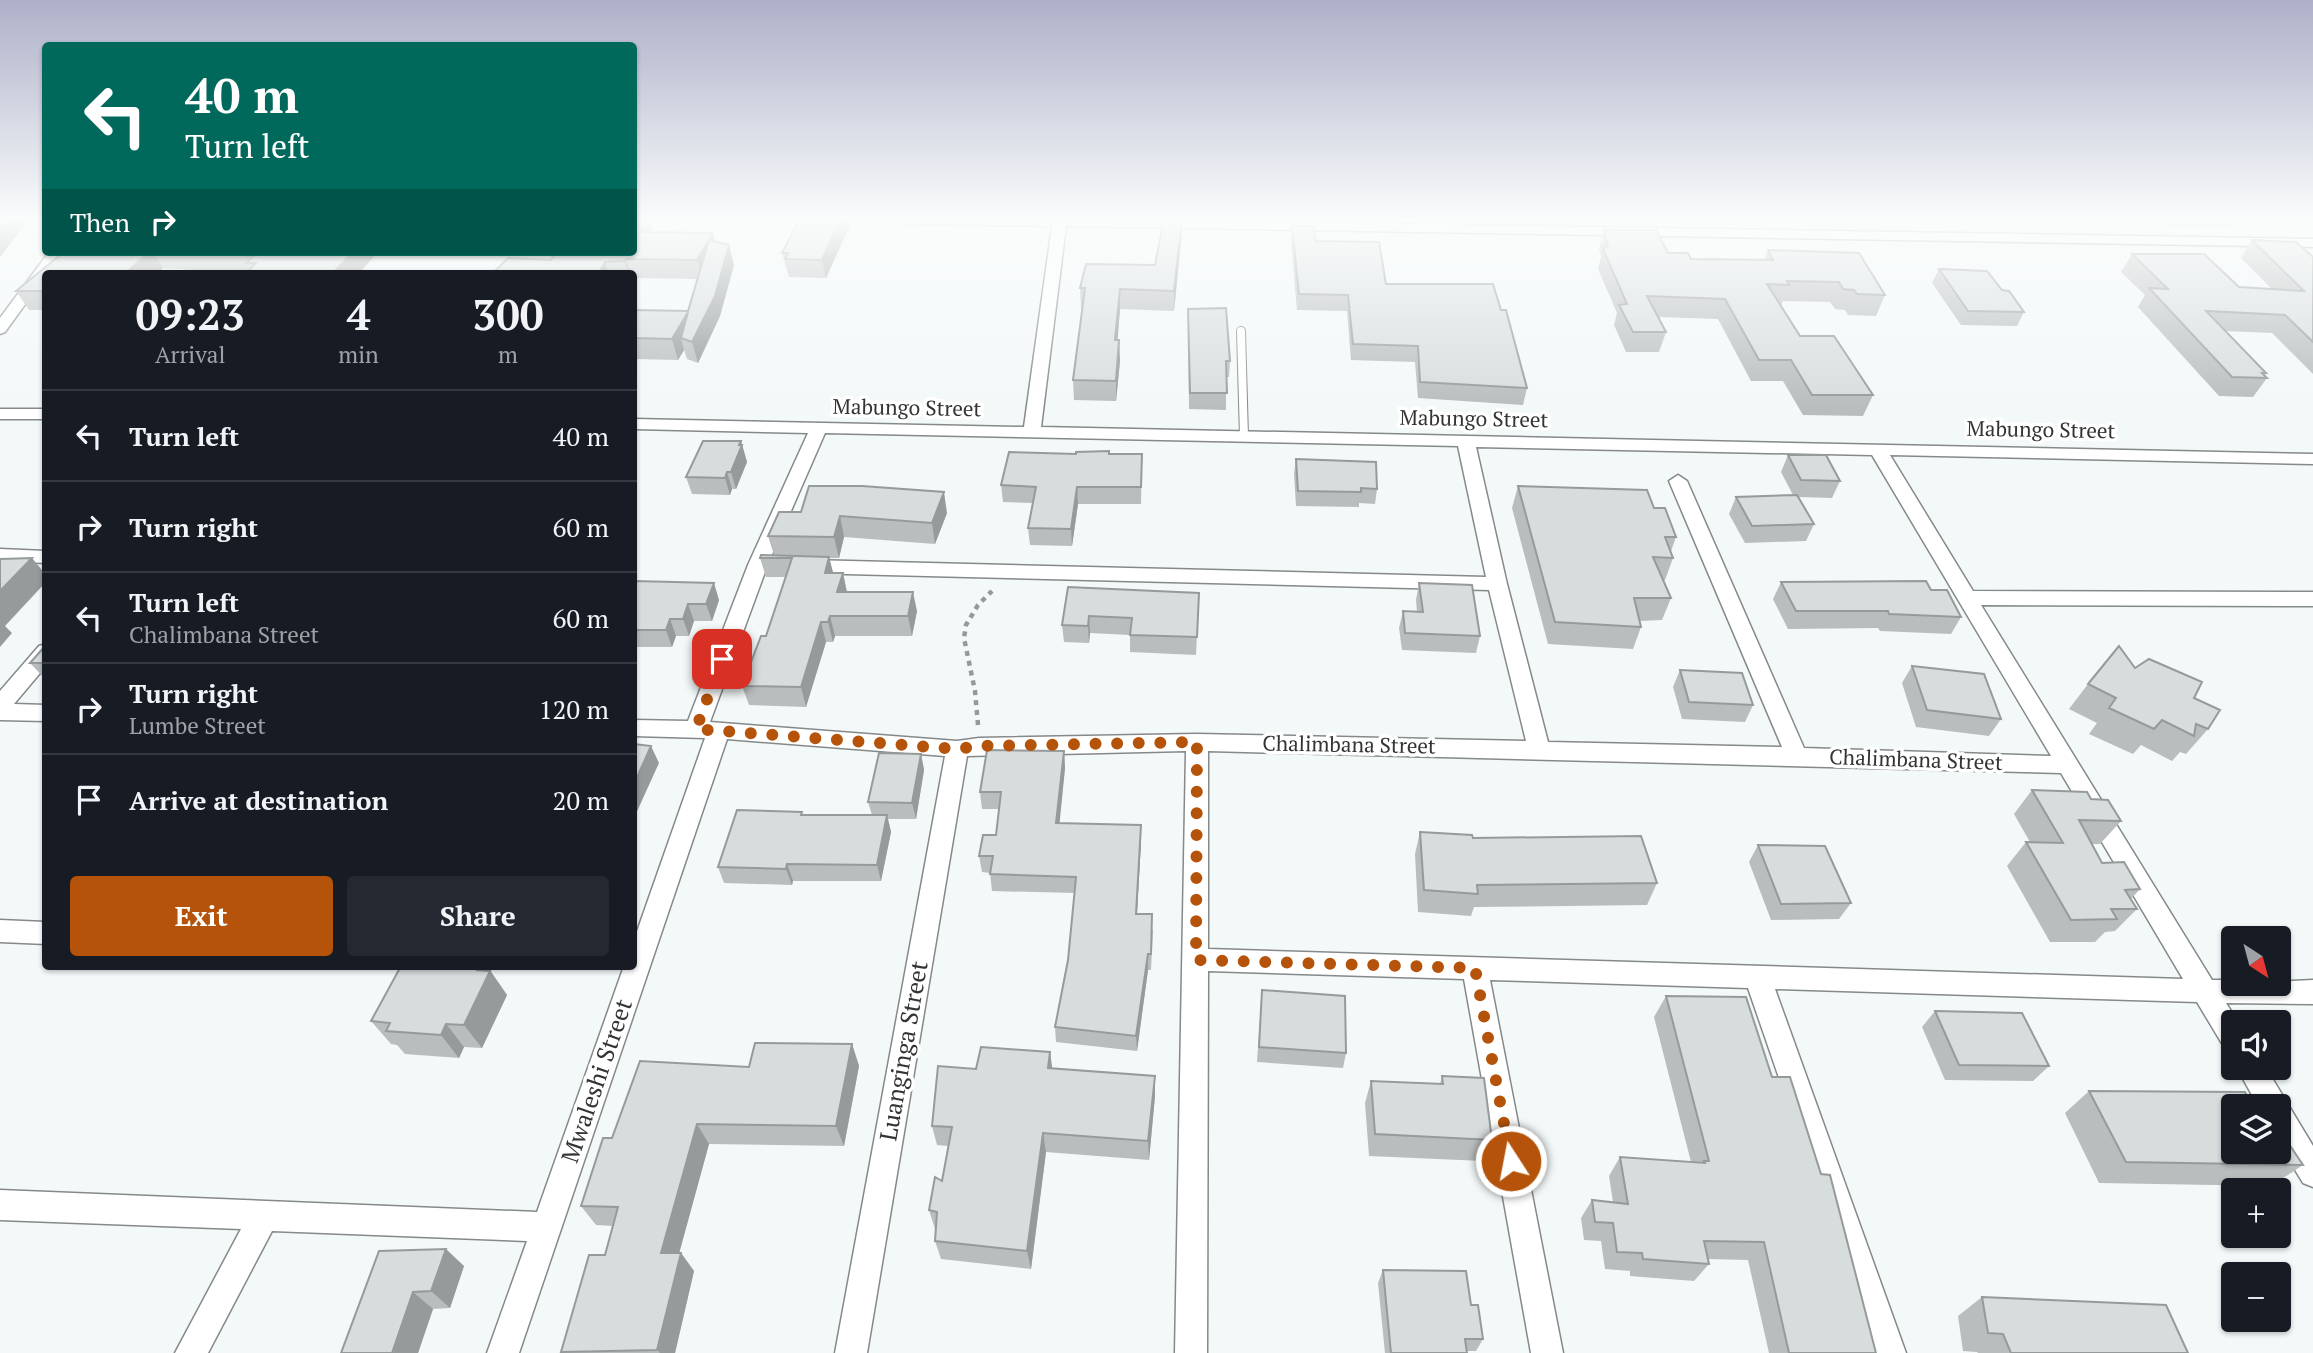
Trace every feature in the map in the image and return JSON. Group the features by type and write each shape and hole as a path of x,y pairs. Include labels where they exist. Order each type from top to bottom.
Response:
{"street":[{"path":"0,330 35,281"},
{"path":"1032,433 1052,281"},
{"path":"0,414 42,414"},
{"name":"Mabungo Street","path":"637,424 2313,459"},
{"name":"Mwaleshi Street","path":"638,949 758,565 818,429"},
{"path":"1466,441 1497,584 1539,750"},
{"path":"1877,449 2221,1018"},
{"path":"1678,481 1797,756"},
{"path":"0,555 42,557"},
{"path":"758,565 1497,584"},
{"path":"1967,598 2313,599"},
{"path":"0,706 42,656"},
{"path":"0,712 42,713"},
{"name":"Chalimbana Street","path":"637,728 968,747 1197,742 2066,765"},
{"path":"1191,1353 1197,742"},
{"name":"Luanginga Street","path":"851,1353 968,747"},
{"path":"0,931 42,933"},
{"path":"1196,960 2206,992 2313,992"},
{"path":"1475,968 1546,1353"},
{"name":"Mwaleshi Street","path":"503,1353 631,970"},
{"path":"1758,976 1890,1353"},
{"path":"2291,1137 2313,1173"},
{"path":"0,1205 546,1227"},
{"path":"191,1353 264,1216"}],"lane":[{"path":"1241,331 1244,437"}],"path":[{"path":"968,747 975,691 964,638 966,625 978,605 1010,572"}],"building":[{"path":"28,281 42,281 42,291 16,291"},
{"path":"697,281 719,281 715,296 692,342 681,338 688,312 672,339 637,338 637,310 688,311"},
{"path":"1082,281 1175,281 1174,291 1120,289 1115,340 1119,340 1116,381 1073,380 1085,288 1080,288"},
{"path":"1298,281 1493,284 1501,310 1506,310 1527,388 1420,382 1418,346 1353,344 1348,295 1299,294"},
{"path":"1617,281 1787,281 1789,285 1767,284 1800,336 1834,336 1873,395 1812,395 1791,360 1759,360 1725,299 1647,296 1666,332 1633,332 1619,305 1627,304"},
{"path":"1794,281 1876,281 1885,295 1857,294 1854,290 1843,289 1839,282"},
{"path":"1947,281 1995,281 2002,290 2009,291 2024,312 1968,311"},
{"path":"2160,281 2233,281 2239,287 2304,291 2294,281 2313,281 2313,342 2285,315 2206,311 2266,373 2262,373 2267,378 2232,377 2149,288 2168,289"},
{"path":"1226,308 1230,361 1226,361 1227,393 1190,393 1188,309"},
{"path":"703,441 741,441 739,445 742,445 731,472 727,472 725,478 686,477"},
{"path":"1109,451 1109,454 1142,454 1141,487 1077,487 1071,529 1028,528 1036,487 1001,485 1009,452 1076,454"},
{"path":"1788,455 1826,455 1840,481 1801,480"},
{"path":"1296,459 1376,462 1377,489 1361,488 1361,492 1298,491"},
{"path":"809,486 862,486 944,492 932,523 840,516 834,537 768,536 779,512 801,512"},
{"path":"1518,486 1647,490 1654,508 1665,508 1676,537 1665,537 1673,558 1653,557 1671,598 1634,598 1641,627 1555,622"},
{"path":"1797,495 1814,524 1752,526 1736,497"},
{"path":"761,555 829,557 825,573 843,573 837,592 913,592 908,616 830,616 828,622 821,622 801,687 742,686 761,636 766,636 792,558 760,558"},
{"path":"32,558 0,591 0,559"},
{"path":"637,581 714,583 706,604 688,604 683,619 670,619 666,630 637,630"},
{"path":"1926,581 1931,590 1947,590 1961,617 1889,614 1888,611 1796,611 1781,582"},
{"path":"1419,583 1472,585 1480,636 1405,633 1403,611 1423,612"},
{"path":"1068,587 1199,593 1197,637 1130,635 1132,618 1089,616 1088,626 1062,625"},
{"path":"2119,646 2135,668 2149,659 2202,682 2194,698 2220,710 2208,729 2196,724 2194,736 2162,720 2154,729 2109,708 2116,698 2088,684"},
{"path":"42,650 42,663 30,663"},
{"path":"1912,666 1984,674 2001,719 1927,710"},
{"path":"1680,670 1742,673 1753,705 1689,702"},
{"path":"637,744 651,746 637,777"},
{"path":"987,750 1064,751 1056,823 1141,825 1136,914 1152,914 1151,954 1148,954 1136,1036 1055,1027 1068,960 1076,877 990,874 993,856 979,856 983,835 996,835 1001,792 980,792"},
{"path":"879,753 921,754 912,803 868,802"},
{"path":"2032,790 2087,792 2091,799 2108,800 2121,821 2079,820 2102,863 2124,862 2140,889 2125,890 2137,909 2111,909 2117,919 2071,920 2026,842 2063,843"},
{"path":"737,810 802,812 801,815 887,815 877,865 787,864 786,869 718,867"},
{"path":"1420,832 1472,835 1473,838 1641,836 1657,883 1477,885 1478,894 1424,890"},
{"path":"1758,845 1825,846 1851,903 1781,904"},
{"path":"399,970 490,971 464,1025 446,1024 441,1035 386,1031 390,1023 371,1021"},
{"path":"1262,990 1345,996 1346,1053 1259,1047"},
{"path":"1666,996 1746,997 1772,1077 1790,1077 1821,1174 1830,1175 1876,1353 1789,1353 1764,1242 1704,1241 1709,1264 1643,1259 1642,1253 1617,1252 1613,1223 1595,1222 1592,1200 1628,1204 1620,1157 1705,1163 1704,1161 1709,1161"},
{"path":"1935,1011 2022,1013 2049,1066 1959,1065"},
{"path":"755,1043 852,1044 836,1126 697,1124 661,1253 681,1253 657,1350 561,1352 589,1255 605,1255 618,1207 581,1206 603,1138 612,1138 640,1061 749,1067"},
{"path":"981,1047 1050,1052 1048,1068 1155,1076 1148,1141 1043,1133 1027,1251 935,1241 937,1212 929,1210 935,1177 942,1181 952,1127 932,1126 938,1066 976,1069"},
{"path":"1442,1076 1484,1078 1492,1140 1375,1134 1371,1081 1443,1084"},
{"path":"2089,1091 2245,1092 2246,1094 2221,1094 2221,1164 2126,1162"},
{"path":"2291,1147 2303,1165 2244,1164 2291,1164"},
{"path":"446,1249 431,1291 413,1292 392,1353 341,1353 379,1251"},
{"path":"1383,1270 1466,1271 1471,1305 1478,1305 1483,1339 1465,1339 1467,1353 1391,1353"},
{"path":"1982,1297 2166,1305 2188,1353 2011,1353 2003,1334 1988,1333"}],"route":[{"path":"722,659 696,729 957,749 979,746 1197,742 1196,960 1475,968 1511,1161"}]}
